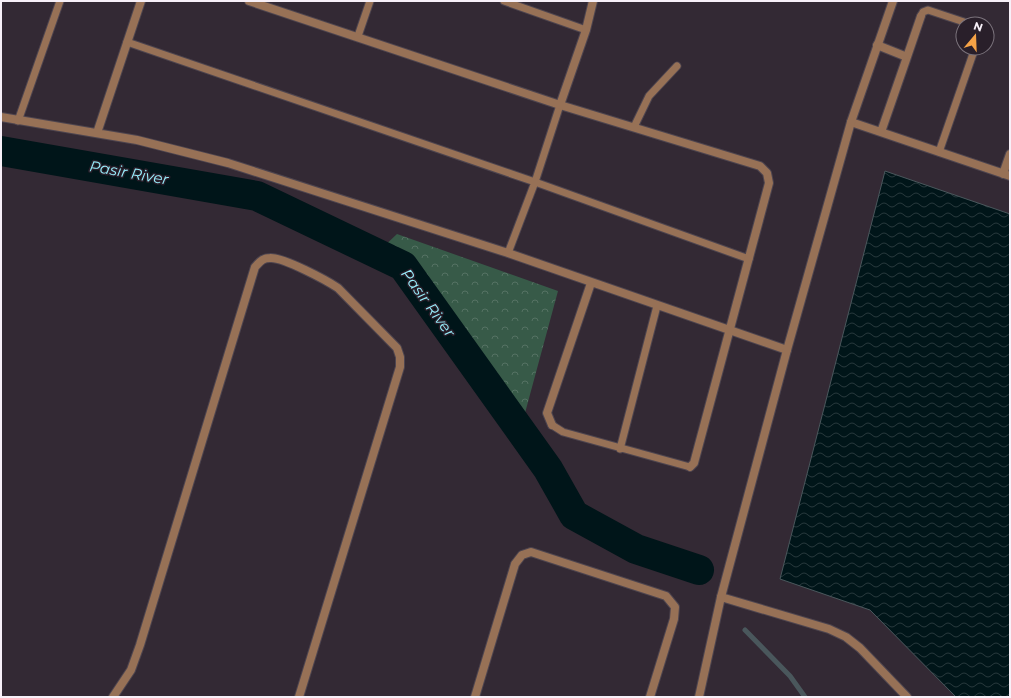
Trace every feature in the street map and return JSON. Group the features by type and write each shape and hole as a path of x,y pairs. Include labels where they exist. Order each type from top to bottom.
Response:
{"street":[{"path":"97,133 141,1"},
{"path":"249,1 358,36 560,105 760,166 768,173 768,183 749,259 694,463 690,467"},
{"path":"560,105 586,30 593,1"},
{"path":"699,697 722,597 787,350 851,122 893,1"},
{"path":"881,132 921,16"},
{"path":"877,45 907,57"},
{"path":"1,117 138,140 228,163 508,253 787,350"},
{"path":"851,122 1007,175 1010,154"},
{"path":"113,697 131,670 140,645 255,267 261,260 272,258 320,277 338,288 397,348 400,357 397,375 299,697"},
{"path":"552,425 547,414 591,283"},
{"path":"475,697 515,564 522,555 532,552 666,596 675,607 674,620 650,697"},
{"path":"722,597 829,629 846,637 860,648 907,697"}],"lane":[{"path":"18,121 60,1"},
{"path":"358,36 370,1"},
{"path":"504,1 586,30"},
{"path":"921,16 923,12 928,10 955,19"},
{"path":"127,42 535,182 749,259"},
{"path":"938,152 971,56"},
{"path":"634,127 649,96 677,66"},
{"path":"508,253 535,182 560,105"},
{"path":"620,449 657,306"},
{"path":"552,425 563,432 620,449 690,467"}],"green space":[{"path":"397,234 558,291 525,413 404,262 380,250"}],"water":[{"path":"885,171 1010,214 1010,697 956,697 870,610 780,579"}],"waterway":[{"name":"Pasir River","path":"1,151 257,196 403,266 548,469 574,515 636,549 699,570"},
{"path":"745,630 790,676 805,697"}]}
